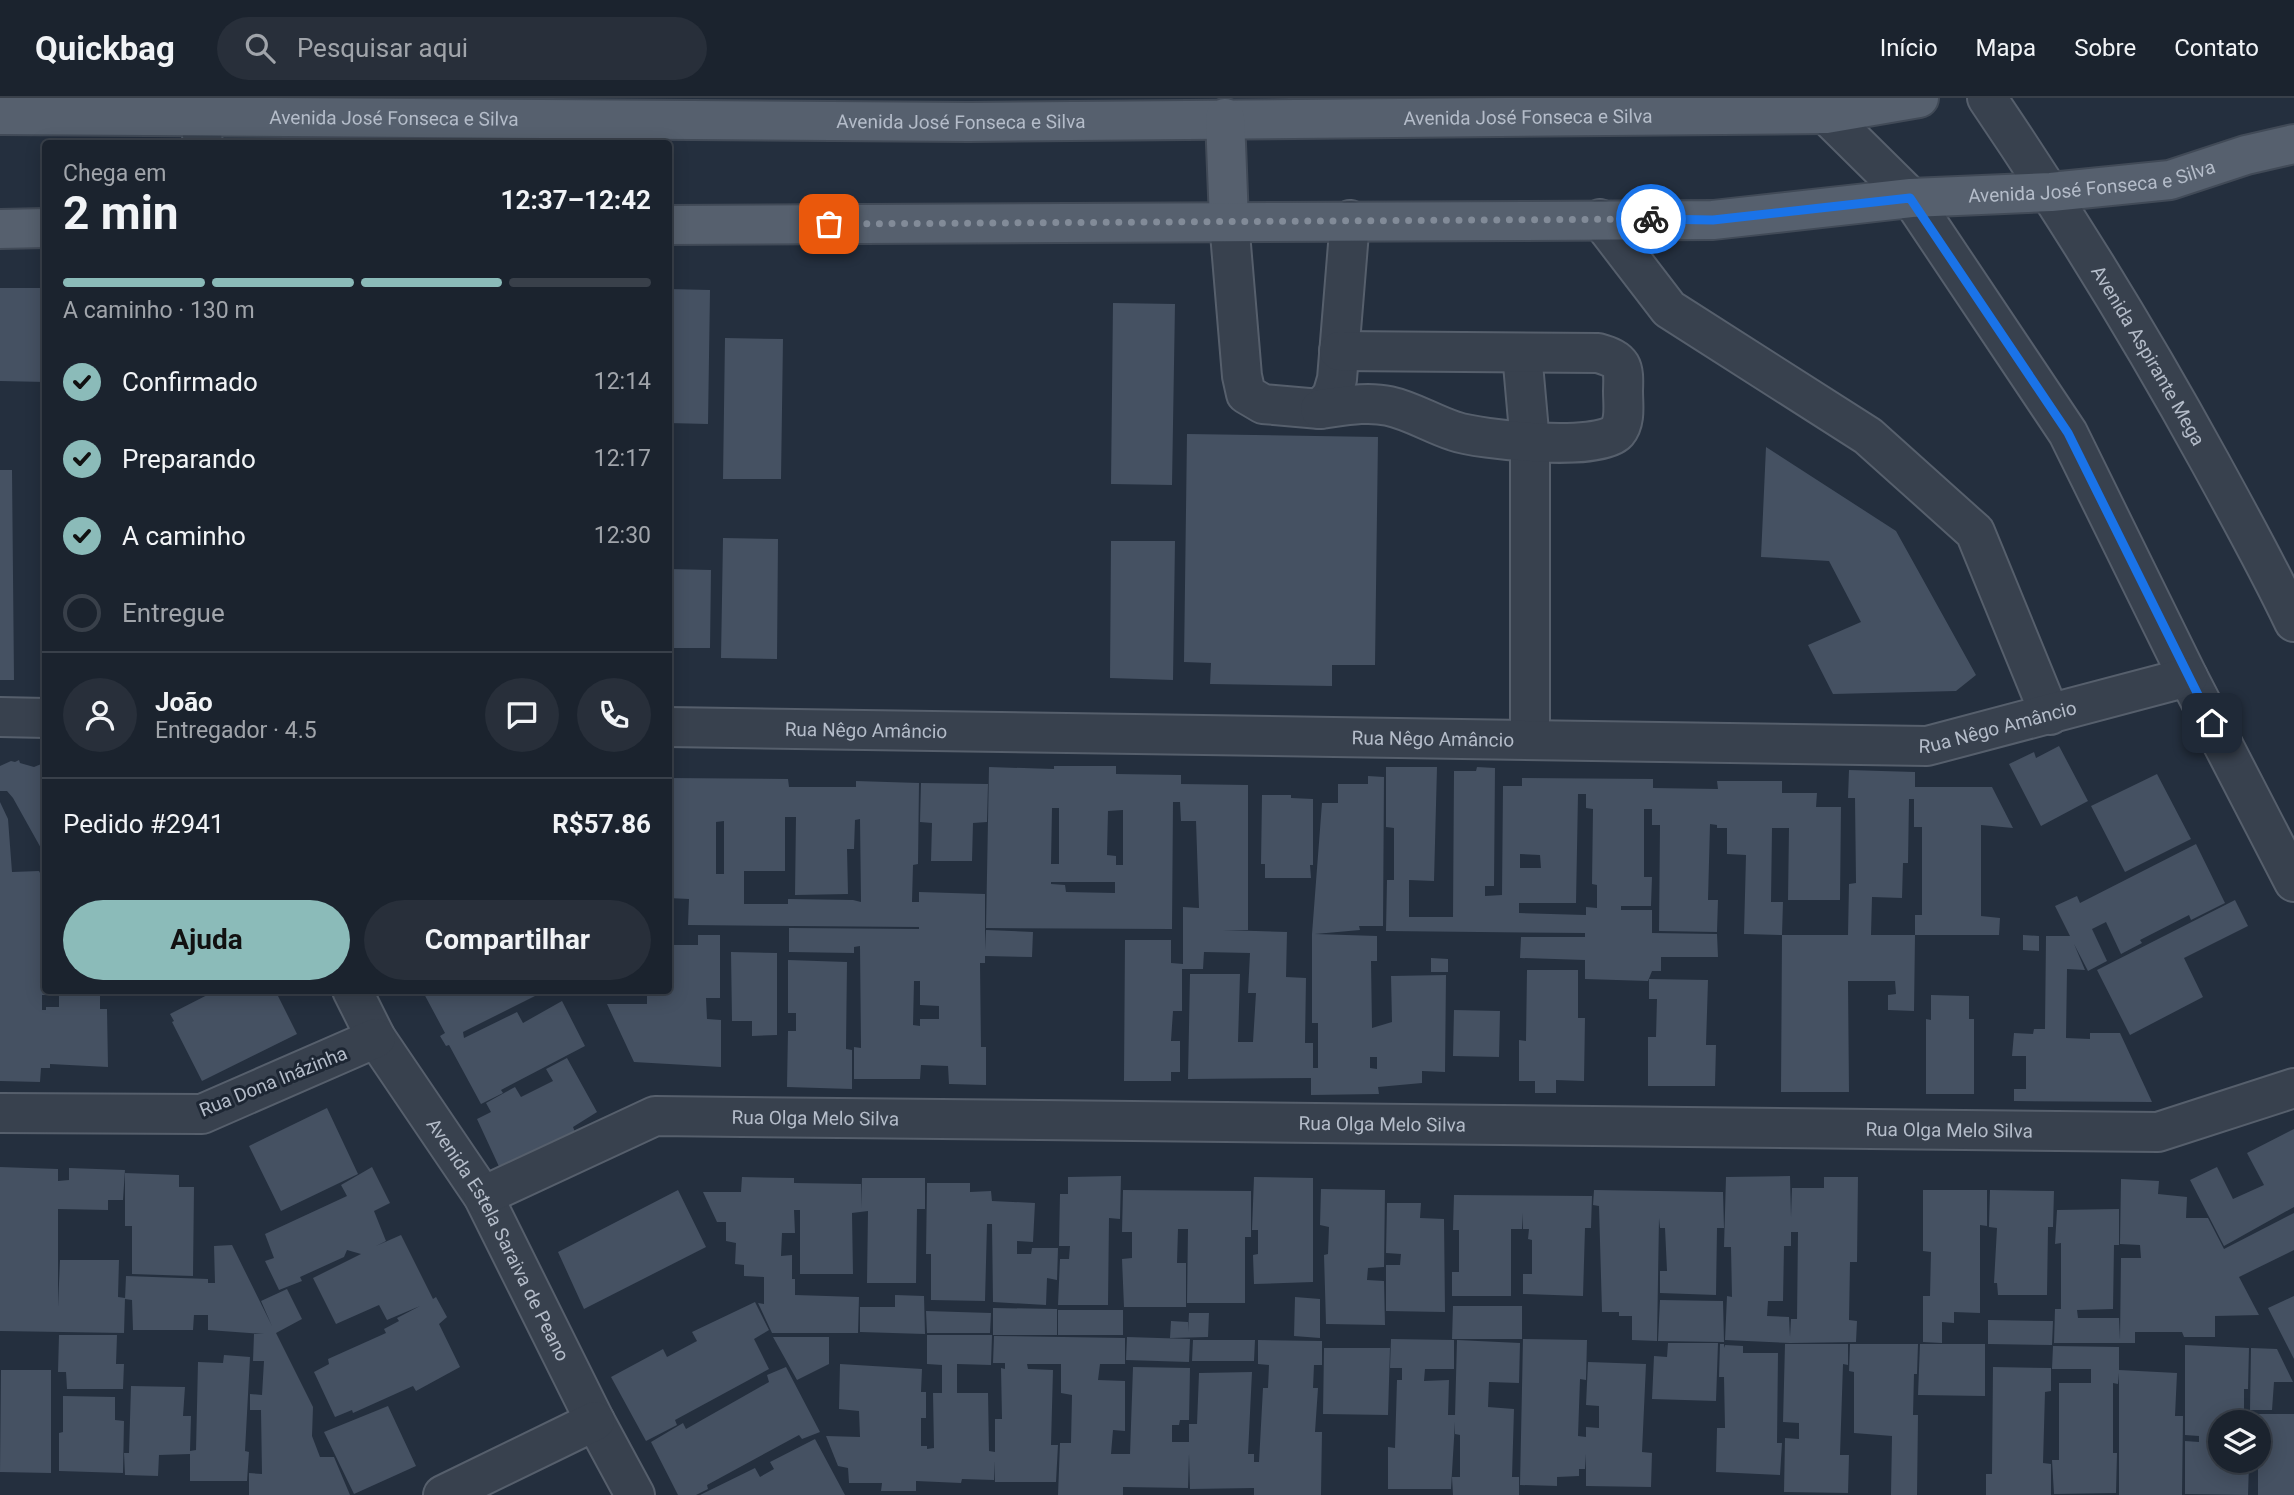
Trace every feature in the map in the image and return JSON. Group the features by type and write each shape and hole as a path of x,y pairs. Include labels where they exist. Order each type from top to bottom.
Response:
{"main road":[{"name":"Avenida José Fonseca e Silva","path":"0,115 202,130 510,109 969,110 1224,118 1816,106 1919,98"},
{"path":"1224,118 1229,221"},
{"name":"Avenida José Fonseca e Silva","path":"672,225 1713,220 1910,198 2051,192 2170,180 2246,155 2294,144"},
{"path":"0,229 42,228"}],"street":[{"name":"Avenida Aspirante Mega","path":"1987,98 2051,192 2159,368 2271,573 2294,622"},
{"path":"1816,106 1910,198 2068,433 2188,677 2294,882"},
{"path":"1601,219 1670,309 1868,436 1975,533 2050,715"},
{"path":"1320,409 1332,396 1337,379 1350,220"},
{"path":"1229,221 1242,376 1247,394 1263,404 1320,409 1371,403 1392,407 1457,432 1530,443 1598,441 1615,435 1623,423 1624,370 1615,358 1598,353 1339,351"},
{"path":"1522,353 1530,443 1530,740"},
{"name":"Rua Nêgo Amâncio","path":"672,727 1927,746 2188,677"},
{"path":"0,717 42,718"},
{"name":"Avenida Estela Saraiva de Peano","path":"354,994 376,1038 483,1196 595,1421 635,1495"},
{"name":"Rua Dona Inázinha","path":"0,1113 202,1114 376,1038"},
{"name":"Rua Olga Melo Silva","path":"483,1196 655,1116 2158,1132 2294,1088"},
{"path":"443,1495 595,1421"}],"building":[{"path":"0,288 42,288 42,382 0,381"},
{"path":"672,289 710,290 708,424 672,423"},
{"path":"1113,303 1175,304 1172,485 1111,484"},
{"path":"725,338 783,339 781,479 723,479"},
{"path":"1187,434 1378,437 1375,665 1332,665 1332,686 1210,684 1211,663 1184,662"},
{"path":"1766,447 1896,531 1976,675 1956,691 1833,694 1808,645 1861,622 1829,561 1761,557"},
{"path":"0,470 12,470 14,680 0,680"},
{"path":"723,538 778,539 777,659 721,658"},
{"path":"1111,541 1175,541 1173,680 1110,678"},
{"path":"672,569 711,570 710,648 672,648"},
{"path":"2059,746 2088,801 2041,826 2009,764 2034,752 2036,758"},
{"path":"19,760 20,763 34,767 42,764 42,850 13,798 7,791 0,791 0,766"},
{"path":"1054,766 1116,766 1116,774 1181,775 1181,784 1248,785 1248,930 1223,930 1287,932 1286,977 1306,978 1305,1043 1313,1043 1313,1068 1318,1068 1318,1023 1312,1023 1312,934 1322,803 1338,803 1338,784 1368,784 1368,776 1384,777 1383,926 1359,926 1360,930 1315,934 1377,936 1377,961 1371,961 1372,1028 1392,1022 1391,976 1446,975 1445,1072 1422,1071 1422,1083 1378,1087 1379,1094 1311,1095 1311,1078 1188,1079 1190,974 1240,974 1238,1042 1253,1042 1256,993 1248,993 1250,953 1204,952 1203,969 1182,969 1182,1011 1173,1011 1171,1041 1180,1041 1180,1072 1171,1072 1171,1081 1124,1081 1125,940 1171,940 1171,963 1183,964 1183,907 1199,908 1196,821 1181,821 1180,802 1173,802 1172,929 986,928 989,767 1054,769","holes":["1052,808 1059,808 1059,864 1051,864","1123,810 1123,865 1116,865 1116,856 1107,855 1108,811","1115,882 1115,893 1066,892 1065,885 1051,884","1370,1057 1377,1057 1377,1069 1370,1068"]},
{"path":"1386,767 1437,767 1434,881 1409,880 1409,917 1453,917 1454,771 1476,771 1477,767 1495,768 1494,886 1485,886 1485,896 1502,895 1503,786 1522,786 1522,778 1653,779 1653,788 1718,789 1717,781 1782,781 1782,793 1817,793 1816,807 1841,807 1840,900 1788,900 1789,828 1772,828 1771,902 1783,902 1782,935 1744,934 1746,855 1727,854 1727,828 1717,828 1717,825 1710,824 1708,900 1718,900 1717,932 1659,931 1660,825 1652,825 1652,809 1644,809 1644,877 1652,877 1651,906 1621,906 1621,910 1652,910 1652,933 1717,934 1718,957 1661,957 1661,971 1652,971 1648,981 1585,979 1585,960 1520,958 1521,937 1585,937 1585,933 1386,931 1387,880 1394,880 1394,828 1386,827","holes":["1578,794 1586,794 1586,808 1593,809 1592,884 1597,885 1597,908 1586,907 1586,915 1519,913 1519,903 1576,903","1520,854 1540,855 1541,868 1520,868"]},
{"path":"1849,770 1915,772 1915,787 1992,787 2013,828 1981,825 1981,916 2000,918 1999,935 1915,935 1914,1011 1888,1010 1888,995 1896,994 1895,981 1848,981 1849,1092 1781,1092 1782,935 1848,935 1849,884 1856,883 1855,798 1848,798","holes":["1909,799 1914,799 1914,827 1922,827 1922,915 1915,915 1915,935 1871,935 1872,897 1902,898 1903,863 1908,863"]},
{"path":"2157,774 2191,839 2125,872 2091,806"},
{"path":"672,778 788,779 789,787 856,787 856,781 919,783 918,864 913,865 912,902 919,902 919,892 985,894 985,950 986,930 1033,932 1032,957 985,956 985,963 980,963 981,1047 986,1047 986,1085 949,1084 948,1066 921,1065 920,1079 854,1079 854,1047 861,1048 860,946 854,947 854,953 789,952 789,928 919,927 688,925 689,899 672,898","holes":["785,817 796,817 795,895 848,894 847,849 854,849 855,820 860,819 861,902 788,899 788,904 744,904 744,871 785,871","724,821 724,874 716,874 716,822","914,981 920,981 920,1005 939,1006 939,1019 920,1019 920,1026 913,1025"]},
{"path":"921,783 988,784 987,822 973,823 972,861 931,861 932,823 920,822"},
{"path":"1262,795 1291,795 1291,798 1313,799 1311,878 1265,878 1265,864 1261,864"},
{"path":"0,802 8,819 12,872 39,871 42,873 42,994 50,995 42,995 42,1010 46,1010 46,1007 59,1007 59,994 100,994 100,1009 107,1009 108,1067 50,1064 50,1068 41,1068 40,1082 0,1081"},
{"path":"2196,844 2225,903 2191,920 2189,915 2140,940 2142,943 2121,954 2106,922 2092,929 2107,961 2088,971 2074,944 2085,970 2067,969 2066,1038 2090,1039 2090,1033 2120,1033 2152,1102 2014,1101 2014,1089 2026,1089 2026,1056 2012,1056 2014,1033 2033,1034 2034,1029 2045,1029 2046,936 2070,936 2055,906 2077,896 2080,903"},
{"path":"2235,900 2248,926 2184,958 2203,997 2130,1035 2097,970"},
{"path":"698,935 720,935 720,998 706,998 707,1019 721,1020 721,1067 634,1062 607,1004 647,1004 647,994 672,994 672,945 698,945"},
{"path":"2023,935 2039,936 2039,951 2023,950"},
{"path":"731,952 777,953 777,1035 752,1036 752,1021 732,1021"},
{"path":"1431,958 1448,959 1448,972 1431,972"},
{"path":"788,960 847,962 846,1049 852,1050 852,1089 787,1087 788,1031 796,1031 796,1013 788,1013"},
{"path":"1527,970 1578,970 1578,1018 1585,1018 1584,1081 1556,1080 1556,1093 1535,1093 1535,1081 1519,1081 1519,1040 1526,1041"},
{"path":"1649,979 1708,980 1706,1045 1716,1045 1715,1086 1648,1086 1648,1037 1656,1037 1657,999 1649,999"},
{"path":"209,994 277,994 297,1034 202,1081 170,1014"},
{"path":"424,994 539,994 463,1032 464,1038 517,1012 523,1023 562,1001 585,1046 501,1090 503,1093 481,1104 449,1045 446,1046 440,1036 445,1033"},
{"path":"1931,995 1969,996 1969,1019 1974,1019 1974,1094 1926,1094 1926,1019 1931,1020"},
{"path":"1454,1010 1500,1011 1499,1057 1453,1056"},
{"path":"567,1058 597,1112 573,1127 575,1132 502,1173 477,1119 491,1112 486,1103 515,1087 521,1097 553,1081 546,1069"},
{"path":"327,1108 358,1174 281,1211 249,1146"},
{"path":"2294,1129 2294,1207 2224,1246 2190,1180 2217,1167 2233,1199 2264,1185 2247,1153"},
{"path":"0,1167 58,1169 58,1181 69,1180 69,1168 125,1170 123,1200 108,1200 108,1210 58,1209 58,1307 60,1260 119,1260 118,1297 125,1298 124,1333 0,1331"},
{"path":"372,1167 390,1203 374,1211 386,1241 376,1246 401,1235 433,1299 436,1297 447,1317 439,1324 460,1367 416,1391 413,1386 353,1413 352,1410 335,1417 314,1372 329,1364 328,1359 386,1333 384,1329 399,1321 397,1318 420,1306 387,1320 379,1305 336,1324 313,1278 361,1254 347,1250 344,1257 300,1277 302,1281 279,1290 265,1261 274,1258 265,1234 347,1196 341,1185"},
{"path":"125,1173 179,1175 179,1187 194,1187 193,1276 132,1274 132,1226 125,1226"},
{"path":"1121,1176 1120,1219 1109,1218 1108,1305 1058,1305 1060,1259 1069,1259 1070,1246 1059,1246 1060,1194 1068,1194 1068,1177"},
{"path":"1790,1176 1791,1217 1792,1188 1824,1188 1824,1177 1858,1177 1857,1262 1850,1262 1849,1320 1857,1321 1856,1342 1725,1340 1727,1296 1732,1297 1731,1247 1724,1247 1726,1177","holes":["1791,1232 1798,1232 1797,1319 1791,1319 1790,1337 1789,1317 1767,1316 1768,1301 1783,1301 1784,1246 1791,1246"]},
{"path":"742,1177 794,1178 794,1183 861,1184 861,1208 862,1178 925,1178 925,1209 917,1209 916,1283 867,1283 868,1211 852,1213 853,1274 800,1274 800,1210 794,1210 795,1233 782,1233 781,1256 792,1255 795,1295 859,1297 858,1333 772,1333 758,1303 764,1304 764,1277 744,1276 744,1265 735,1264 736,1243 726,1241 726,1222 717,1222 703,1192 741,1192"},
{"path":"1254,1177 1313,1178 1313,1282 1254,1284 1253,1255 1258,1254 1258,1230 1252,1230"},
{"path":"2121,1179 2159,1181 2158,1194 2187,1197 2186,1218 2208,1218 2224,1249 2294,1213 2294,1250 2239,1277 2259,1315 2215,1316 2215,1337 2184,1337 2182,1332 2135,1332 2135,1343 2054,1343 2055,1309 2061,1309 2061,1243 2055,1244 2057,1210 2119,1209 2119,1245 2114,1245 2113,1309 2077,1310 2078,1318 2119,1318 2120,1340 2121,1258 2141,1258 2140,1245 2120,1244"},
{"path":"927,1183 970,1183 970,1192 991,1191 992,1201 1035,1203 1033,1242 1017,1241 1017,1254 1031,1254 1032,1248 1058,1248 1057,1280 1047,1278 1046,1305 993,1302 992,1224 987,1224 985,1301 931,1300 931,1254 926,1254"},
{"path":"1321,1189 1385,1190 1384,1267 1368,1268 1367,1280 1384,1281 1385,1325 1326,1324 1324,1255 1328,1254 1329,1227 1320,1225"},
{"path":"678,1190 706,1247 584,1309 558,1252"},
{"path":"1123,1190 1251,1191 1251,1237 1245,1237 1245,1303 1187,1303 1188,1229 1178,1229 1177,1263 1186,1263 1186,1307 1124,1307 1122,1259 1132,1258 1132,1232 1122,1232"},
{"path":"1594,1190 1723,1192 1724,1228 1717,1228 1716,1295 1660,1293 1660,1271 1667,1271 1665,1228 1660,1228 1659,1218 1657,1341 1632,1340 1632,1316 1619,1316 1619,1312 1602,1312 1599,1206 1593,1205"},
{"path":"1923,1190 1987,1190 1987,1226 1980,1225 1980,1313 1954,1312 1954,1323 1942,1322 1942,1343 1923,1342 1923,1296 1930,1296 1931,1252 1923,1251"},
{"path":"1990,1190 2054,1191 2053,1227 2048,1227 2047,1295 1998,1295 1997,1283 1994,1283 1997,1228 1989,1227"},
{"path":"1454,1195 1592,1196 1591,1228 1585,1228 1583,1296 1523,1294 1523,1274 1532,1274 1532,1240 1528,1239 1529,1229 1523,1229 1522,1213 1522,1229 1511,1229 1511,1296 1452,1296 1452,1272 1459,1272 1459,1230 1453,1230"},
{"path":"1387,1203 1421,1203 1420,1218 1444,1219 1445,1312 1386,1311 1386,1265 1400,1265 1401,1254 1386,1253"},
{"path":"232,1245 272,1326 261,1301 287,1289 302,1319 276,1333 313,1407 312,1436 320,1457 334,1457 350,1495 249,1495 249,1473 262,1474 261,1410 250,1410 250,1394 262,1395 264,1361 253,1361 254,1334 264,1334 208,1330 208,1315 194,1315 193,1330 133,1330 132,1300 125,1299 126,1276 208,1279 208,1283 215,1283 214,1246"},
{"path":"895,1295 924,1296 925,1334 860,1332 860,1307 895,1307"},
{"path":"2294,1296 2294,1359 2268,1308"},
{"path":"1295,1297 1320,1299 1320,1338 1294,1336"},
{"path":"1660,1300 1723,1301 1724,1342 1658,1341"},
{"path":"755,1302 769,1330 754,1339 769,1369 675,1420 677,1425 646,1441 611,1377 663,1349 667,1357 697,1341 692,1332"},
{"path":"1453,1306 1522,1306 1522,1339 1452,1339"},
{"path":"993,1308 1057,1309 1057,1335 993,1335"},
{"path":"1058,1310 1123,1310 1123,1335 1058,1335"},
{"path":"926,1311 991,1313 990,1333 927,1333"},
{"path":"1189,1313 1209,1313 1208,1337 1170,1338 1171,1321 1188,1322 1188,1332"},
{"path":"1988,1320 2053,1321 2052,1345 1988,1344"},
{"path":"59,1335 117,1335 116,1364 124,1364 123,1389 67,1389 66,1372 58,1372"},
{"path":"927,1335 992,1335 991,1365 957,1364 957,1393 988,1393 989,1451 995,1452 995,1419 1002,1419 1001,1368 1005,1369 1005,1363 993,1363 994,1336 1125,1338 1125,1364 1100,1364 1098,1380 1125,1381 1125,1431 1113,1430 1111,1454 1130,1454 1133,1367 1190,1368 1189,1420 1180,1420 1179,1425 1172,1425 1172,1442 1189,1442 1189,1424 1197,1424 1199,1373 1252,1372 1248,1454 1254,1454 1254,1462 1259,1462 1263,1388 1268,1388 1269,1365 1258,1364 1258,1340 1322,1341 1322,1365 1314,1365 1313,1388 1318,1388 1315,1432 1322,1432 1321,1495 1254,1495 1254,1488 1190,1489 1189,1454 1188,1488 1123,1487 1123,1495 1058,1495 1060,1443 1071,1443 1072,1395 1061,1393 1061,1364 1027,1364 1028,1369 1053,1370 1051,1445 1058,1445 1056,1482 995,1482 994,1461 994,1480 962,1479 961,1483 916,1481 916,1491 881,1491 882,1483 849,1483 848,1468 838,1466 826,1436 860,1437 859,1411 839,1409 840,1364 922,1369 921,1392 926,1392 926,1418 921,1418 921,1446 934,1448 933,1393 942,1393 942,1365 927,1364"},
{"path":"773,1337 829,1337 829,1364 797,1380"},
{"path":"1127,1337 1190,1339 1189,1362 1126,1360"},
{"path":"1391,1339 1454,1340 1454,1369 1425,1369 1424,1381 1449,1380 1448,1415 1455,1415 1457,1340 1520,1343 1519,1383 1489,1382 1488,1407 1514,1409 1512,1477 1519,1477 1519,1495 1453,1495 1452,1477 1460,1477 1460,1435 1455,1434 1455,1422 1451,1489 1388,1489 1388,1447 1395,1448 1397,1380 1402,1380 1402,1368 1390,1368"},
{"path":"1523,1339 1587,1340 1586,1380 1580,1379 1578,1436 1586,1437 1586,1427 1599,1428 1599,1406 1586,1405 1588,1362 1646,1364 1642,1452 1652,1453 1651,1487 1586,1486 1586,1454 1585,1469 1579,1469 1579,1476 1557,1477 1557,1486 1520,1485"},
{"path":"1193,1340 1255,1340 1254,1361 1192,1361"},
{"path":"1668,1343 1718,1343 1716,1401 1652,1399 1654,1356 1667,1357"},
{"path":"1720,1344 1724,1344 1724,1348 1725,1345 1743,1346 1743,1353 1778,1353 1777,1443 1782,1443 1780,1475 1716,1472 1717,1428 1725,1428 1724,1377 1719,1377"},
{"path":"1785,1344 1848,1344 1848,1365 1843,1364 1840,1455 1849,1455 1848,1493 1784,1492 1785,1438 1799,1439 1799,1423 1783,1422"},
{"path":"1850,1344 1918,1344 1913,1415 1918,1415 1917,1495 1891,1495 1892,1436 1854,1433 1854,1372 1849,1371"},
{"path":"1920,1344 1985,1344 1985,1396 1918,1395"},
{"path":"2185,1345 2249,1348 2248,1389 2244,1389 2244,1410 2208,1410 2208,1473 2249,1473 2248,1495 2185,1494 2185,1441 2199,1442 2199,1436 2185,1435"},
{"path":"2053,1346 2119,1347 2119,1370 2177,1373 2175,1416 2183,1416 2182,1495 2119,1495 2119,1373 2118,1384 2113,1383 2116,1493 2054,1494 2052,1460 2059,1460 2059,1383 2091,1383 2091,1369 2052,1369"},
{"path":"1324,1348 1390,1348 1388,1415 1323,1414"},
{"path":"2251,1348 2277,1349 2293,1382 2274,1382 2272,1410 2250,1410"},
{"path":"224,1355 250,1357 245,1451 249,1452 247,1481 190,1481 190,1454 159,1455 158,1476 125,1475 124,1453 129,1453 131,1386 185,1387 183,1416 191,1416 190,1451 196,1450 198,1362 223,1363"},
{"path":"786,1367 820,1432 802,1439 799,1435 707,1485 708,1489 696,1495 678,1495 651,1442 683,1423 686,1429 769,1382 767,1375"},
{"path":"1993,1367 2051,1368 2051,1391 2045,1392 2043,1463 2051,1464 2051,1495 1986,1495 1986,1474 1992,1474"},
{"path":"1,1370 51,1370 51,1473 0,1472"},
{"path":"63,1396 115,1397 115,1420 124,1421 123,1473 59,1471"},
{"path":"388,1406 416,1466 354,1494 324,1432"},
{"path":"2271,1414 2294,1414 2294,1495 2258,1495 2258,1473 2271,1473"},
{"path":"815,1439 845,1495 700,1495 755,1468 760,1477 774,1469 770,1462"}],"way so far":[{"path":"829,224 1651,219"}],"route":[{"path":"1651,219 1713,220 1910,198 2068,433 2212,723"}]}
